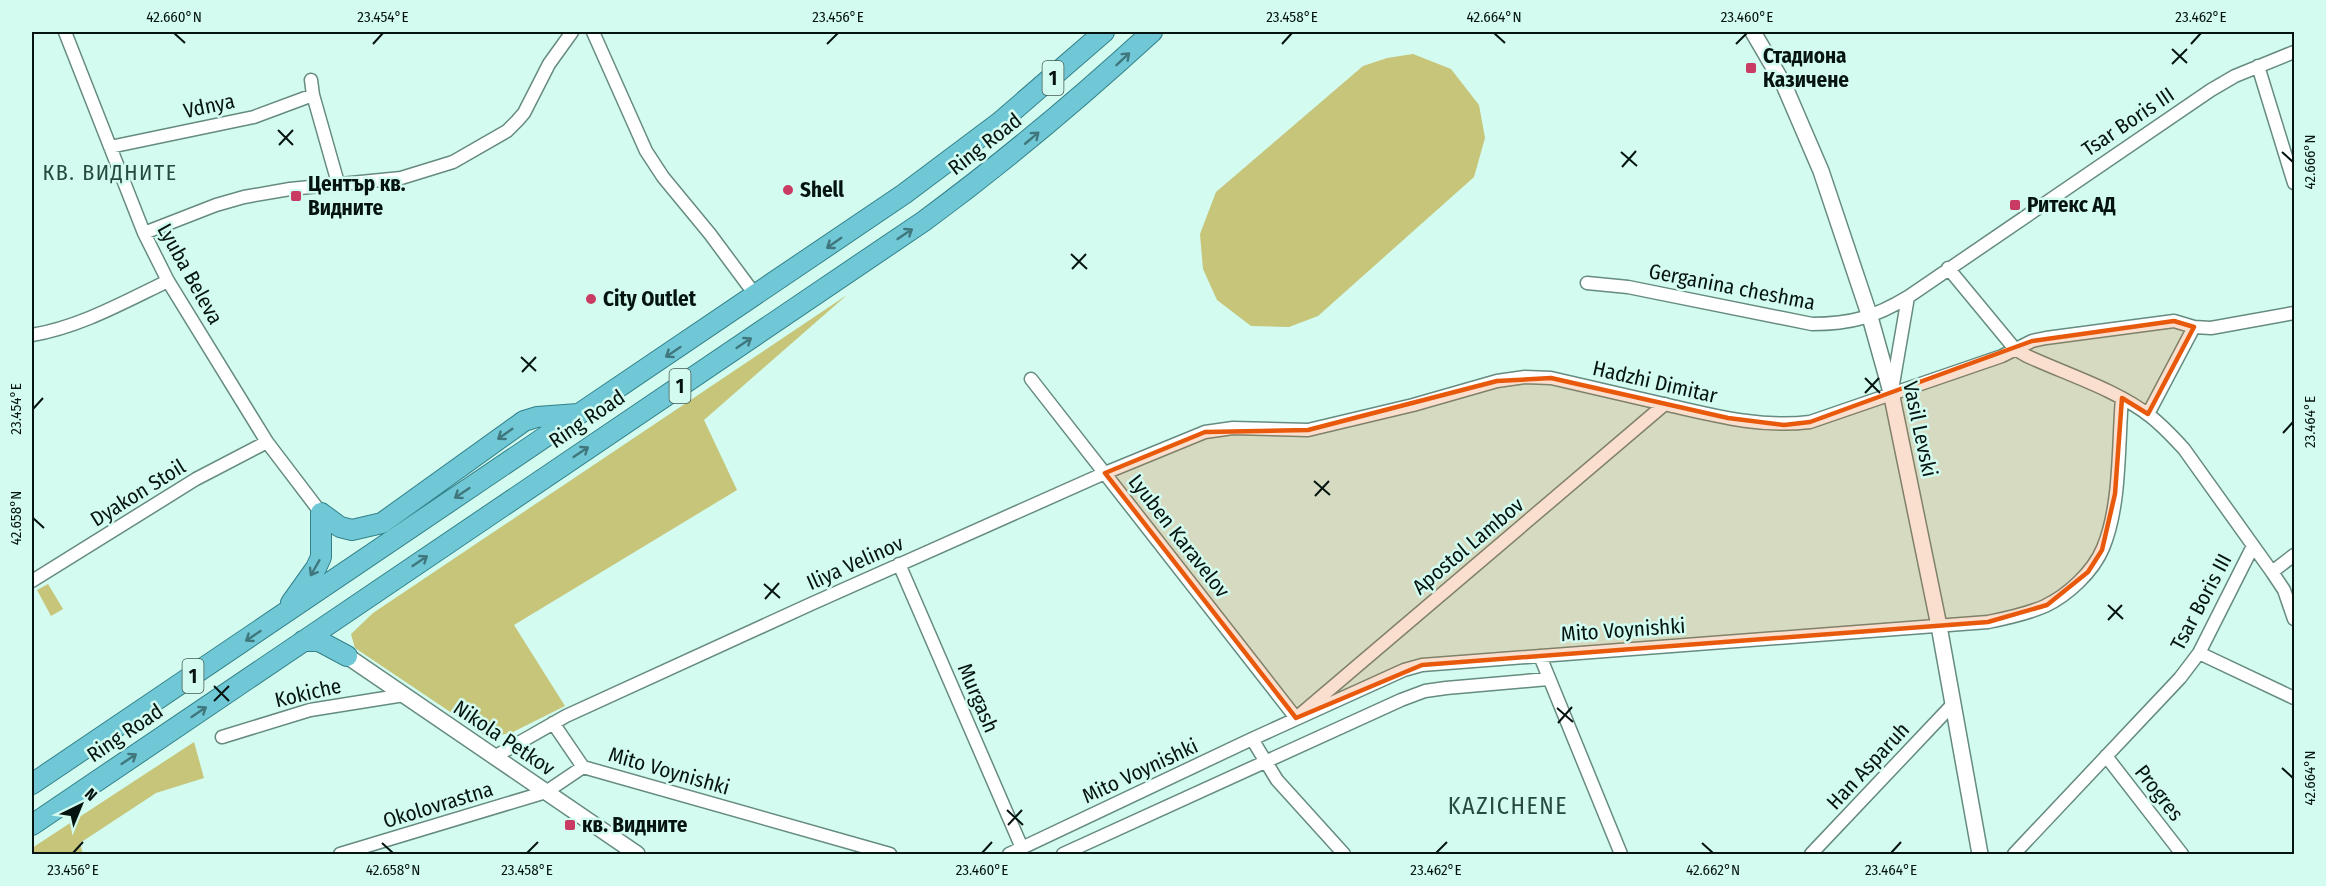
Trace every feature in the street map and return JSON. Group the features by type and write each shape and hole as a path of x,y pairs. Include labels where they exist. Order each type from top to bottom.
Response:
{"highway":[{"name":"Ring Road","path":"32,784 756,296 950,161 1039,90 1104,32"},
{"name":"Ring Road","path":"32,825 924,221 1044,129 1152,32"},
{"path":"321,513 340,527 352,530 382,523 524,421 537,417 580,414"},
{"path":"283,615 316,568 321,557 321,513"},
{"path":"346,611 342,632 347,656"},
{"path":"303,641 319,641 347,656"}],"street":[{"name":"Lyuba Beleva","path":"65,32 144,234 168,281 267,442 321,513"},
{"path":"144,234 244,197 338,183 401,178 431,171 453,162 507,131 517,121 524,113 549,64 572,32"},
{"path":"593,32 646,151 663,177 710,234 756,296"},
{"name":"Vasil Levski","path":"1754,32 1785,85 1821,171 1870,317 1891,393 1939,626 1980,855"},
{"name":"Tsar Boris III","path":"1870,317 1908,297 2211,90 2258,66 2295,52"},
{"path":"2258,66 2295,183"},
{"path":"311,80 313,95 338,183"},
{"name":"Vdnya","path":"110,147 254,117 313,95"},
{"path":"1948,268 2015,349"},
{"path":"32,335 81,322 168,281"},
{"name":"Gerganina cheshma","path":"1587,283 1628,287 1812,324 1838,324 1870,317"},
{"path":"1891,393 1908,297"},
{"path":"2148,414 2194,327 2211,328 2295,313"},
{"name":"Hadzhi Dimitar","path":"1105,473 1205,432 1233,428 1308,430 1413,405 1497,381 1525,377 1551,378 1728,418 1784,425 1810,422 2002,356 2032,341 2174,321 2194,327"},
{"name":"Tsar Boris III","path":"2014,855 2180,678 2199,652 2253,546 2184,449 2148,414 2122,398 2015,349"},
{"name":"Lyuben Karavelov","path":"1030,379 1296,718"},
{"name":"Mito Voynishki","path":"1009,855 1296,718 1404,670 1422,665 1988,622 2022,615 2047,605 2070,589 2088,572 2102,550 2110,525 2115,494 2122,398"},
{"name":"Apostol Lambov","path":"1296,718 1665,404"},
{"name":"Dyakon Stoil","path":"32,581 196,479 267,442"},
{"name":"Iliya Velinov","path":"494,757 553,723 899,564 1105,473"},
{"path":"2253,546 2284,590 2295,619"},
{"path":"2272,573 2295,555"},
{"name":"Murgash","path":"899,564 1022,848"},
{"path":"2199,652 2295,698"},
{"name":"Nikola Petkov","path":"347,656 637,855"},
{"path":"1540,656 1621,855"},
{"name":"Mito Voynishki","path":"1063,855 1425,691 1548,679"},
{"name":"Kokiche","path":"222,737 310,710 404,695"},
{"name":"Han Asparuh","path":"1811,855 1953,704"},
{"path":"553,723 583,767"},
{"path":"1252,739 1277,780 1344,855"},
{"name":"Progres","path":"2106,756 2182,855"},
{"name":"Mito Voynishki","path":"546,792 583,767 891,855"},
{"name":"Okolovrastna","path":"340,855 546,792"}],"highlighted area":[{"path":"2174,321 2194,327 2148,414 2122,398 2115,494 2102,550 2088,572 2047,605 1988,622 1422,665 1296,718 1105,473 1205,432 1308,430 1497,381 1551,378 1728,418 1784,425 1810,422 2032,341"}],"shaded area":[{"path":"1413,54 1451,69 1479,105 1485,138 1474,177 1318,316 1289,327 1251,326 1217,300 1203,269 1200,234 1216,192 1363,66 1387,58"},
{"path":"847,295 704,420 737,490 514,625 565,706 513,732 489,738 355,648 351,634 373,613"},
{"path":"48,584 63,609 51,616 37,590"},
{"path":"194,742 204,778 156,793 80,843 83,854 32,854 32,848"}],"place":[{"name":"Стадиона Казичене","path":"1751,68"},
{"name":"Shell","path":"788,190"},
{"name":"Център кв. Видните","path":"296,196"},
{"name":"Ритекс АД","path":"2015,205"},
{"name":"City Outlet","path":"591,299"},
{"name":"кв. Видните","path":"570,825"}],"district":[{"name":"КВ. ВИДНИТЕ","path":"110,172"},
{"name":"KAZICHENE","path":"1508,806"}]}
